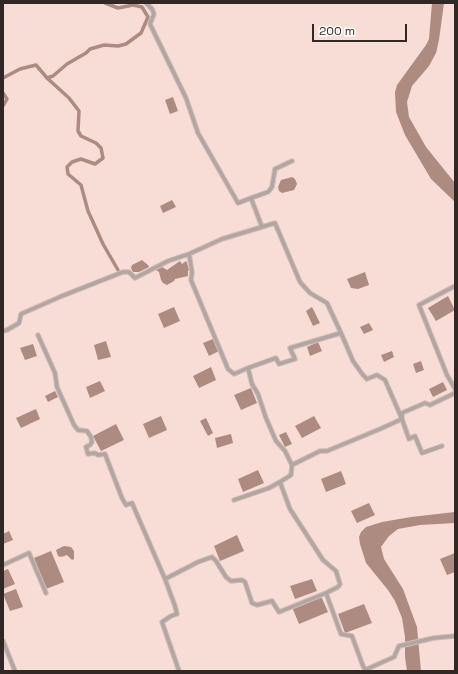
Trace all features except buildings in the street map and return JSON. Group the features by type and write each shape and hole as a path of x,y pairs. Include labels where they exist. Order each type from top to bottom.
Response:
{"street":[{"path":"146,3 152,9 154,14 150,24 186,98 198,133 238,203 268,192 272,187 275,169 292,161"},
{"path":"251,198 262,226"},
{"path":"3,331 19,323 21,314 62,296 123,272 129,272 135,278 168,261 189,254 222,239 275,223 300,282 310,293 327,303 348,345 353,361 363,376 367,379 377,375 385,380 410,439 415,436 422,453 442,446"},
{"path":"189,254 192,272 191,280 228,369 234,374 276,358 279,364 295,359 290,348 341,333"},
{"path":"455,286 419,305 447,374 455,389"},
{"path":"38,335 55,373 57,387 74,425 78,430 87,431 91,437 92,442 86,447 88,454 105,454 122,498 126,505 132,503 165,579 177,614 162,622 179,671"},
{"path":"234,500 268,488 291,475 292,465 285,451 276,441 271,430 258,394 252,384 248,368"},
{"path":"402,419 402,413 425,403 430,405 455,393"},
{"path":"292,465 320,451 327,451 402,419"},
{"path":"165,579 198,562 212,557 226,577 231,581 242,580 245,582 252,603 257,605 272,601 280,612 338,587 340,584 336,571 323,560 290,510 280,482"},
{"path":"3,565 29,553 46,593"},
{"path":"326,593 341,634 352,636 365,670 394,657 399,646 434,638 455,636"},
{"path":"3,641 15,671"}],"shaded area":[{"path":"432,3 444,3 436,53 429,66 412,86 407,102 409,117 426,147 455,183 455,202 431,179 405,135 396,112 395,92 397,85 429,39"},
{"path":"173,97 178,111 170,114 165,100"},
{"path":"292,177 295,179 297,184 294,190 282,193 279,191 278,187 281,180"},
{"path":"172,200 176,207 163,213 160,206"},
{"path":"142,260 149,267 139,272 133,272 131,268 132,265"},
{"path":"180,261 182,264 186,261 189,270 188,276 175,279 167,285 163,283 159,272 156,270 162,267 167,270"},
{"path":"365,272 369,285 358,289 351,288 347,279"},
{"path":"448,296 455,310 436,321 428,308"},
{"path":"174,307 180,321 164,328 158,314"},
{"path":"312,307 320,323 313,326 306,311"},
{"path":"369,323 373,330 364,334 360,327"},
{"path":"213,339 219,351 209,356 203,343"},
{"path":"106,341 111,357 98,360 94,345"},
{"path":"318,342 322,351 310,356 307,347"},
{"path":"33,344 37,356 25,360 20,348"},
{"path":"392,351 394,357 384,362 381,355"},
{"path":"421,361 424,370 416,373 413,364"},
{"path":"211,367 216,380 199,388 193,376"},
{"path":"100,381 105,391 90,398 86,387"},
{"path":"443,382 447,390 433,397 429,389"},
{"path":"251,388 257,403 241,410 234,395"},
{"path":"55,391 58,397 48,402 45,396"},
{"path":"36,409 40,419 21,428 16,418"},
{"path":"161,416 167,430 149,438 143,424"},
{"path":"314,416 321,428 302,438 295,426"},
{"path":"206,418 213,433 208,436 200,421"},
{"path":"116,424 124,440 101,451 93,436"},
{"path":"286,432 292,444 285,447 279,435"},
{"path":"231,434 233,443 217,448 215,438"},
{"path":"258,470 264,483 243,492 238,479"},
{"path":"341,471 346,484 326,492 321,479"},
{"path":"369,503 375,515 357,523 351,511"},
{"path":"455,512 455,523 420,525 398,529 389,536 381,547 384,559 403,589 417,627 421,671 407,671 405,637 402,618 395,601 388,590 366,563 359,537 361,532 366,527 382,522"},
{"path":"9,531 13,540 3,544 3,534"},
{"path":"237,535 244,551 220,561 214,546"},
{"path":"64,546 71,547 74,551 74,559 72,560 67,555 61,557 58,556 56,550"},
{"path":"51,551 64,582 46,589 34,558"},
{"path":"455,553 455,572 447,575 440,559"},
{"path":"8,569 15,584 3,589 3,571"},
{"path":"312,579 317,591 295,599 290,586"},
{"path":"16,589 23,607 10,611 3,594"},
{"path":"321,596 328,612 299,624 292,607"},
{"path":"364,604 372,623 345,633 338,614"}],"waterway":[{"path":"3,78 20,69 36,65 47,78 53,76 67,64 90,49 104,45 118,46 126,44 141,33 148,17 142,7 133,5 118,8 105,3"},
{"path":"47,78 69,98 79,111 78,131 81,136 96,143 101,148 103,158 95,164 81,159 72,162 67,167 68,174 81,185 88,211 103,244 118,270"},
{"path":"3,93 7,99 3,106"}]}
